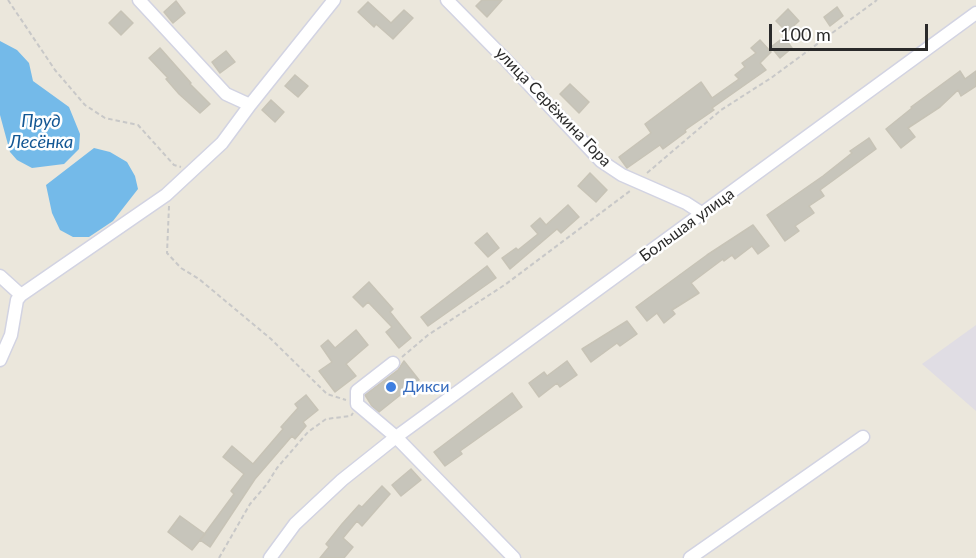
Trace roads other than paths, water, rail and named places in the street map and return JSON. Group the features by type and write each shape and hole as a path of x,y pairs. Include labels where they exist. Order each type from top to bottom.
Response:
{"street":[{"path":"139,0 226,94 250,105"},
{"path":"0,360 11,335 17,300 21,295 166,195 222,143 334,0"},
{"name":"улица Серёжина Гора","path":"447,0 506,59 601,161 622,175 686,203 703,214"},
{"name":"Большая улица","path":"270,558 303,517 342,480 396,437 976,13"},
{"path":"0,276 21,295"},
{"path":"393,363 357,392 357,404 396,437 514,558"},
{"path":"690,558 863,437"}],"water":[{"name":"Пруд Лесёнка","path":"0,41 17,50 29,63 33,81 69,107 80,134 79,149 64,164 32,168 17,160 10,152 0,115"},
{"name":"Пруд Лесёнка","path":"94,148 110,152 127,162 135,176 138,189 113,221 89,237 73,237 60,230 52,213 46,185"}],"place":[{"name":"Дикси","path":"391,387"}]}
